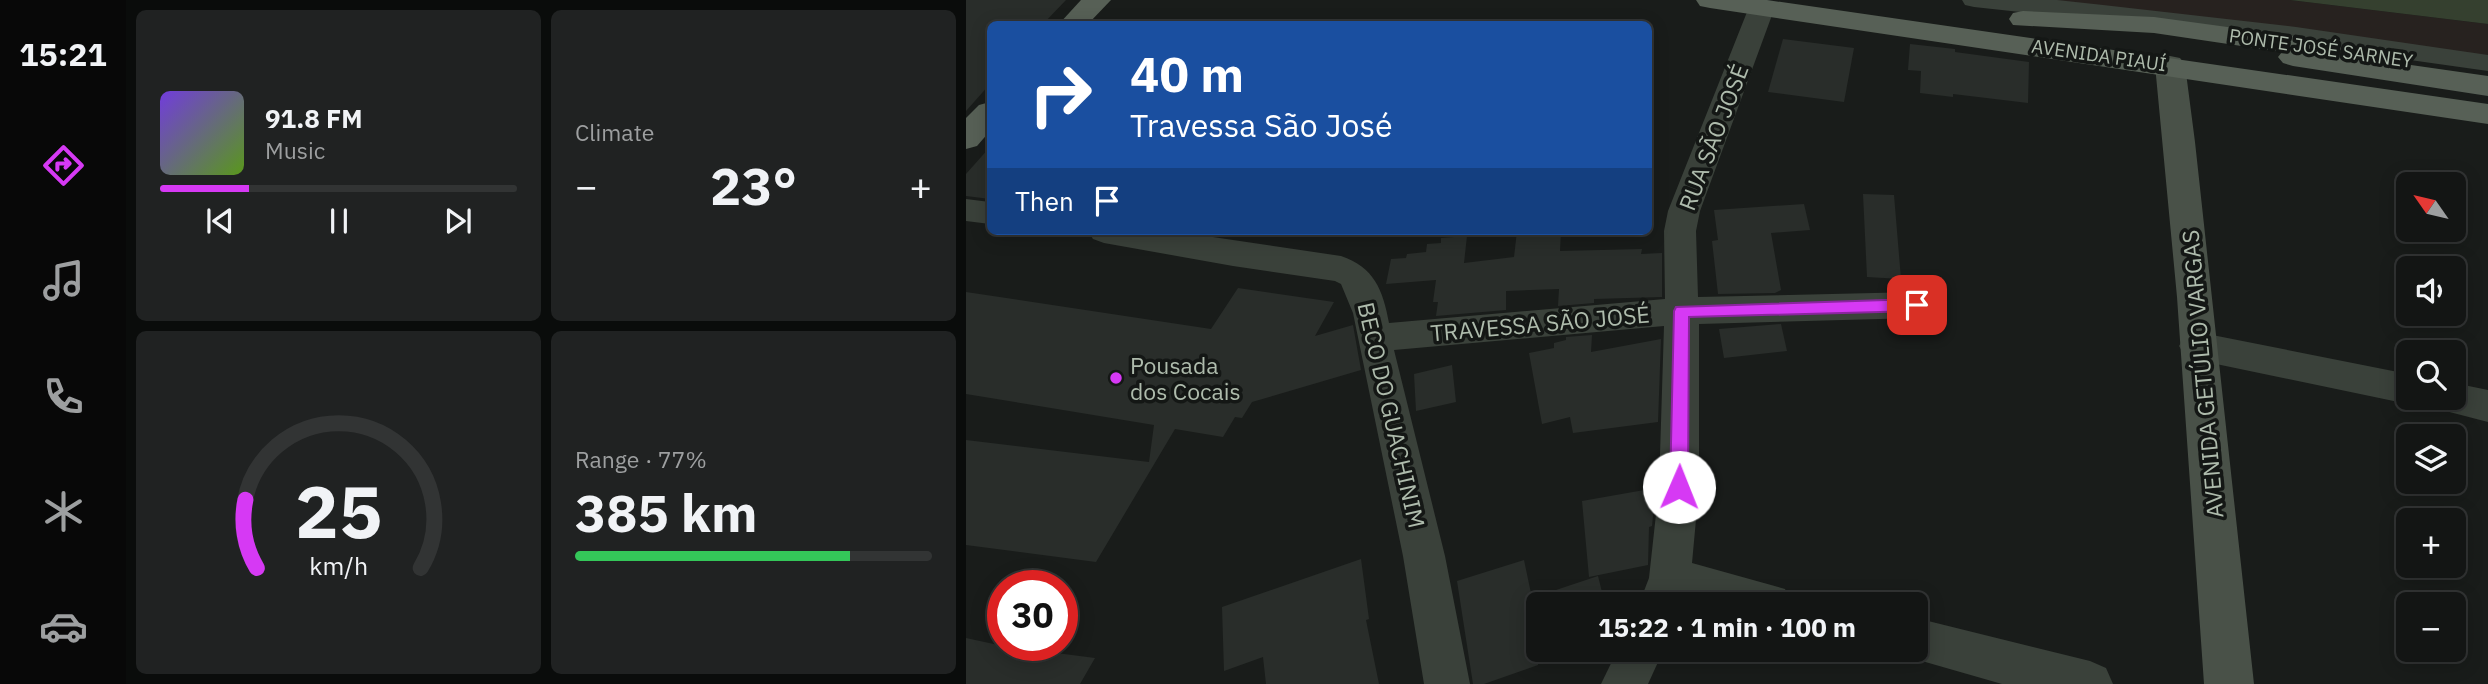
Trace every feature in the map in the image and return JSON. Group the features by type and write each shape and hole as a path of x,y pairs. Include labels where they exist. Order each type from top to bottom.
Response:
{"main road":[{"path":"1076,21 1097,0"},
{"name":"AVENIDA PIAUÍ","path":"1710,0 2170,65 2488,114"},
{"name":"AVENIDA PIAUÍ","path":"1889,0 2488,86"},
{"name":"PONTE JOSÉ SARNEY","path":"2023,19 2154,25 2488,72"},
{"path":"966,138 987,115"}],"street":[{"path":"1974,0 2064,7 2380,46 2488,63"},
{"name":"RUA SÃO JOSÉ","path":"1665,591 1679,487 1682,311 1679,231 1684,211 1762,7"},
{"name":"AVENIDA GETÚLIO VARGAS","path":"2170,65 2190,221 2197,346 2229,684"},
{"path":"966,210 987,213"},
{"name":"BECO DO GUACHINIM","path":"1126,235 1341,269 1353,275 1363,291 1370,313 1424,556 1447,684"},
{"name":"TRAVESSA SÃO JOSÉ","path":"1374,338 1682,311 1917,305"},
{"path":"2197,346 2396,387"},
{"path":"2466,401 2488,406"},
{"path":"1928,643 2090,684"},
{"path":"1624,684 1635,662"}],"shaded area":[{"path":"1974,0 2290,0 2488,24 2488,63"},
{"path":"2290,0 2488,0 2488,24"}],"building":[{"path":"966,0 1066,0 1046,21 987,21 987,87 966,111"},
{"path":"1783,39 1854,48 1844,102 1768,92"},
{"path":"1910,44 2029,62 2028,103 1920,93 1921,71 1908,70"},
{"path":"987,150 987,199 966,196 966,174"},
{"path":"1863,194 1894,195 1901,279 1867,277"},
{"path":"1804,204 1810,230 1771,233 1781,290 1775,293 1718,294 1712,241 1718,240 1714,210"},
{"path":"1517,235 1561,235 1560,251 1642,249 1641,254 1662,253 1662,297 1594,299 1594,303 1558,306 1559,289 1506,291 1506,310 1436,316 1438,302 1433,302 1436,280 1386,284 1391,259 1426,252 1427,244 1441,243 1441,238 1467,236 1464,263 1514,257"},
{"path":"1238,288 1334,302 1315,336 1353,325 1361,370 1252,402 1242,418 1235,417 1223,437 1175,429 1096,562 966,545 966,440 1149,462 1154,425 966,394 966,292 1211,329"},
{"path":"1781,324 1787,351 1724,358 1719,329"},
{"path":"1592,335 1591,352 1661,339 1658,422 1573,433 1570,417 1542,424 1529,353 1554,348 1554,343 1566,340 1566,337"},
{"path":"1452,365 1456,402 1416,411 1414,374"},
{"path":"1650,489 1653,516 1652,526 1649,527 1648,565 1589,577 1582,501"},
{"path":"1361,559 1369,619 1366,620 1379,684 1266,684 1263,657 1224,671 1222,607"},
{"path":"1524,560 1531,592 1526,592 1526,662 1538,662 1538,665 1484,684 1473,684 1457,581"},
{"path":"1598,576 1602,592 1550,592"},
{"path":"966,638 987,643 987,661 1078,661 1078,656 1095,658 1080,684 966,684"}],"place":[{"name":"Pousada dos Cocais","path":"1116,378"}],"route":[{"path":"1679,487 1682,311 1917,305"}]}
